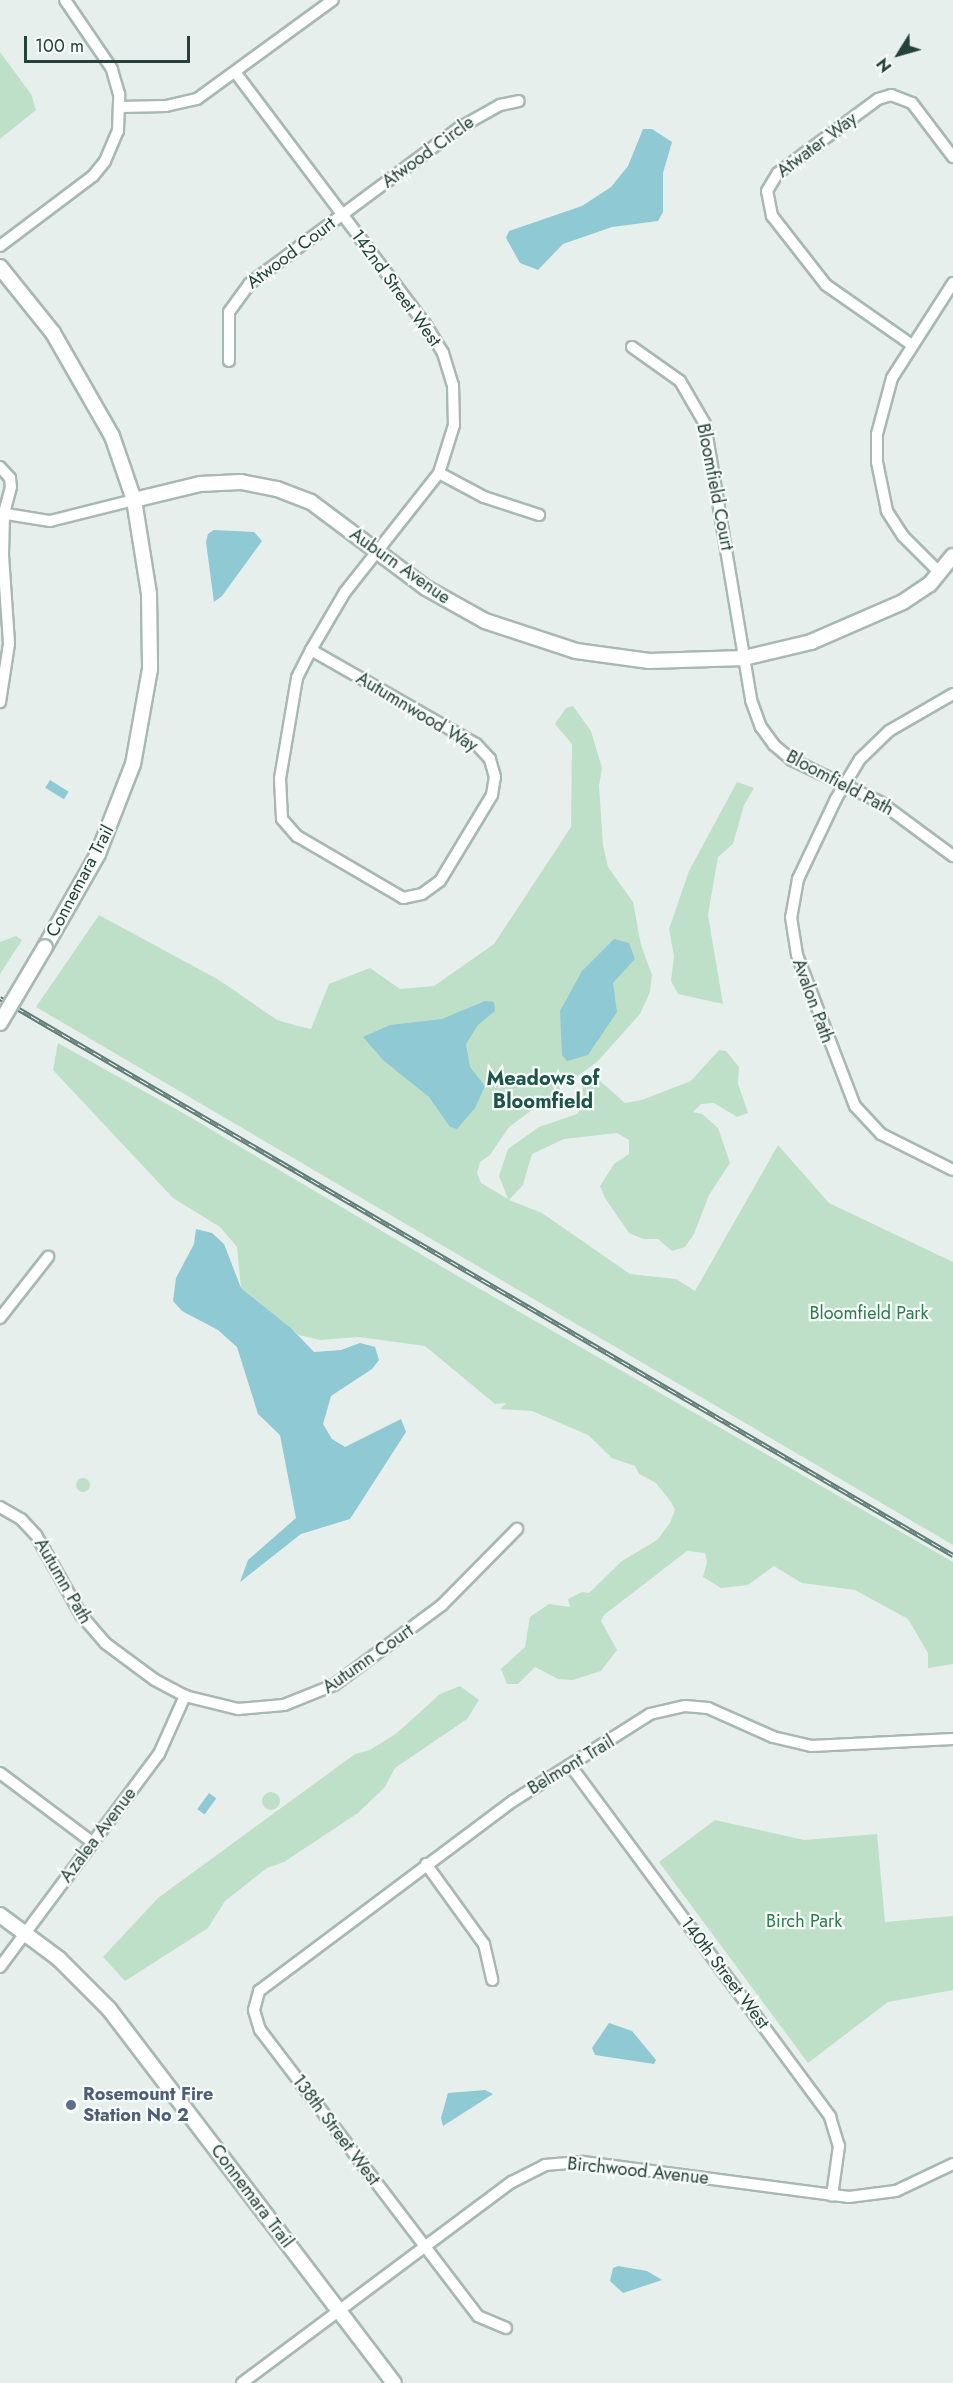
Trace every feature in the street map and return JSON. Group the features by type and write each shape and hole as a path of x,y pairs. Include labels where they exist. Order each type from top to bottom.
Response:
{"street":[{"path":"0,246 93,176 112,148 120,107 116,81 105,56 65,0"},
{"path":"120,107 183,104 209,92 333,0"},
{"name":"142nd Street West","path":"235,72 443,353 453,385 454,425 439,473 345,592 297,678 280,779 282,819"},
{"name":"Atwater Way","path":"912,345 826,285 771,216 766,191 778,173 878,99 891,95 912,103 953,157"},
{"name":"Atwood Circle","path":"342,214 478,115 519,101"},
{"name":"Atwood Court","path":"230,361 227,324 240,292 342,214"},
{"name":"Connemara Trail","path":"0,267 53,333 79,373 112,436 134,500 145,559 151,636 141,728 123,797 107,835 0,1023"},
{"path":"940,573 892,521 877,462 878,420 884,396 912,345 953,283"},
{"name":"Bloomfield Court","path":"632,347 680,381 705,424 744,658"},
{"path":"0,467 10,478 2,514 9,644 0,702"},
{"path":"439,473 484,497 539,514"},
{"name":"Auburn Avenue","path":"2,514 51,521 200,484 258,484 311,502 449,602 507,630 553,645 649,661 744,658 811,642 861,623 919,592 940,573 953,556"},
{"name":"Autumnwood Way","path":"282,819 297,836 403,898 422,894 440,881 492,795 493,768 477,744 311,650"},
{"name":"Bloomfield Path","path":"744,658 755,715 774,745 792,760 845,783 898,814 953,856"},
{"name":"Avalon Path","path":"953,694 889,731 860,759 845,783 792,898 791,927 796,956 842,1080 861,1115 897,1144 953,1170"},
{"path":"0,1318 48,1257"},
{"name":"Autumn Path","path":"0,1507 21,1519 36,1535 94,1633 155,1680 185,1696"},
{"name":"Autumn Court","path":"185,1696 223,1707 253,1709 284,1705 317,1694 349,1676 442,1605 517,1529"},
{"name":"Azalea Avenue","path":"0,1967 163,1747 185,1696"},
{"name":"Belmont Trail","path":"254,2010 264,1985 526,1791 650,1714 685,1706 708,1708 773,1737 810,1746 953,1739"},
{"name":"140th Street West","path":"570,1765 830,2117 839,2146 832,2196"},
{"path":"0,1773 92,1842"},
{"path":"426,1864 484,1944 492,1980"},
{"name":"Connemara Trail","path":"0,1915 66,1966 110,2009 394,2383"},
{"name":"138th Street West","path":"254,2010 260,2030 477,2316 506,2328"},
{"name":"Birchwood Avenue","path":"242,2383 256,2379 339,2311 518,2178 556,2163 583,2162 832,2196 896,2191 953,2164"}],"green space":[{"path":"0,52 31,94 36,110 0,139"},
{"name":"Bloomfield Park","path":"573,706 591,731 602,768 599,786 603,845 608,867 633,902 641,945 652,975 650,992 640,1014 598,1061 509,1127 490,1155 480,1162 477,1173 481,1183 508,1199 499,1176 508,1149 539,1127 577,1114 584,1103 582,1085 600,1081 625,1103 642,1100 691,1081 719,1050 726,1051 739,1067 738,1084 748,1113 737,1117 714,1103 701,1104 693,1112 702,1114 718,1128 730,1163 709,1195 694,1234 685,1247 672,1251 658,1239 643,1239 629,1233 605,1198 600,1186 614,1164 629,1154 629,1140 617,1133 564,1139 532,1154 523,1185 509,1200 542,1213 630,1274 676,1279 695,1291 778,1145 829,1203 953,1262 953,1545 36,1007 99,915 219,980 277,1020 311,1029 329,984 370,968 400,989 434,986 494,944 571,827 572,744 555,724 566,708"},
{"path":"737,782 754,788 744,805 733,844 718,857 708,915 723,1004 678,994 671,981 674,956 669,929 689,871"},
{"path":"16,936 22,940 0,974 0,942"},
{"path":"58,1043 190,1117 461,1278 953,1562 953,1664 928,1668 928,1653 908,1619 855,1590 802,1583 774,1566 748,1585 721,1588 703,1577 707,1562 705,1553 687,1551 604,1615 601,1621 617,1650 601,1671 573,1680 558,1679 535,1667 518,1684 507,1684 501,1669 525,1647 530,1617 549,1604 570,1607 568,1599 582,1592 589,1593 622,1561 657,1540 670,1523 675,1510 671,1502 656,1483 639,1474 635,1466 612,1458 588,1435 532,1411 500,1409 506,1403 495,1404 425,1346 359,1337 320,1340 299,1335 241,1288 237,1247 220,1227 173,1198 53,1070"},
{"path":"80,1478 86,1478 90,1485 86,1492 80,1492 76,1488 76,1482"},
{"path":"460,1686 479,1700 467,1719 395,1768 385,1787 358,1813 284,1862 267,1868 225,1901 208,1928 125,1981 103,1957 158,1898 355,1754 370,1750 397,1733 440,1694"},
{"path":"271,1792 277,1795 280,1801 277,1807 271,1810 265,1807 262,1801 265,1795"},
{"name":"Birch Park","path":"715,1820 804,1840 877,1834 885,1922 953,1916 953,1990 888,2002 808,2063 659,1862"}],"water":[{"path":"643,129 652,129 672,142 663,173 663,212 658,221 612,227 563,244 538,270 520,263 506,238 509,231 582,206 611,187 628,166"},
{"path":"214,530 254,532 262,541 222,596 214,602 206,542 208,534"},
{"path":"50,780 69,792 64,799 45,788"},
{"path":"614,939 629,943 635,959 613,983 617,1012 588,1055 567,1061 562,1055 560,1011 582,971"},
{"path":"485,1001 494,1002 495,1011 478,1025 466,1044 470,1067 485,1086 475,1108 457,1129 450,1127 429,1097 383,1060 363,1037 390,1025 442,1019"},
{"path":"196,1229 212,1233 224,1244 241,1288 291,1328 314,1352 341,1350 360,1343 375,1347 379,1360 372,1369 331,1396 323,1424 332,1439 345,1447 401,1419 406,1432 350,1519 301,1534 240,1582 248,1560 296,1518 280,1435 258,1414 237,1347 218,1330 182,1311 173,1301 176,1278 194,1244"},
{"path":"209,1793 216,1798 205,1814 197,1809"},
{"path":"609,2023 632,2031 656,2060 654,2064 595,2055 592,2048"},
{"path":"485,2090 493,2094 443,2126 441,2118 448,2093"},
{"path":"618,2266 647,2271 662,2280 623,2293 610,2281 613,2268"}],"railway":[{"path":"0,998 953,1555"}],"place":[{"name":"Rosemount Fire Station No 2","path":"71,2105"}],"district":[{"name":"Meadows of Bloomfield","path":"543,1090"}]}
